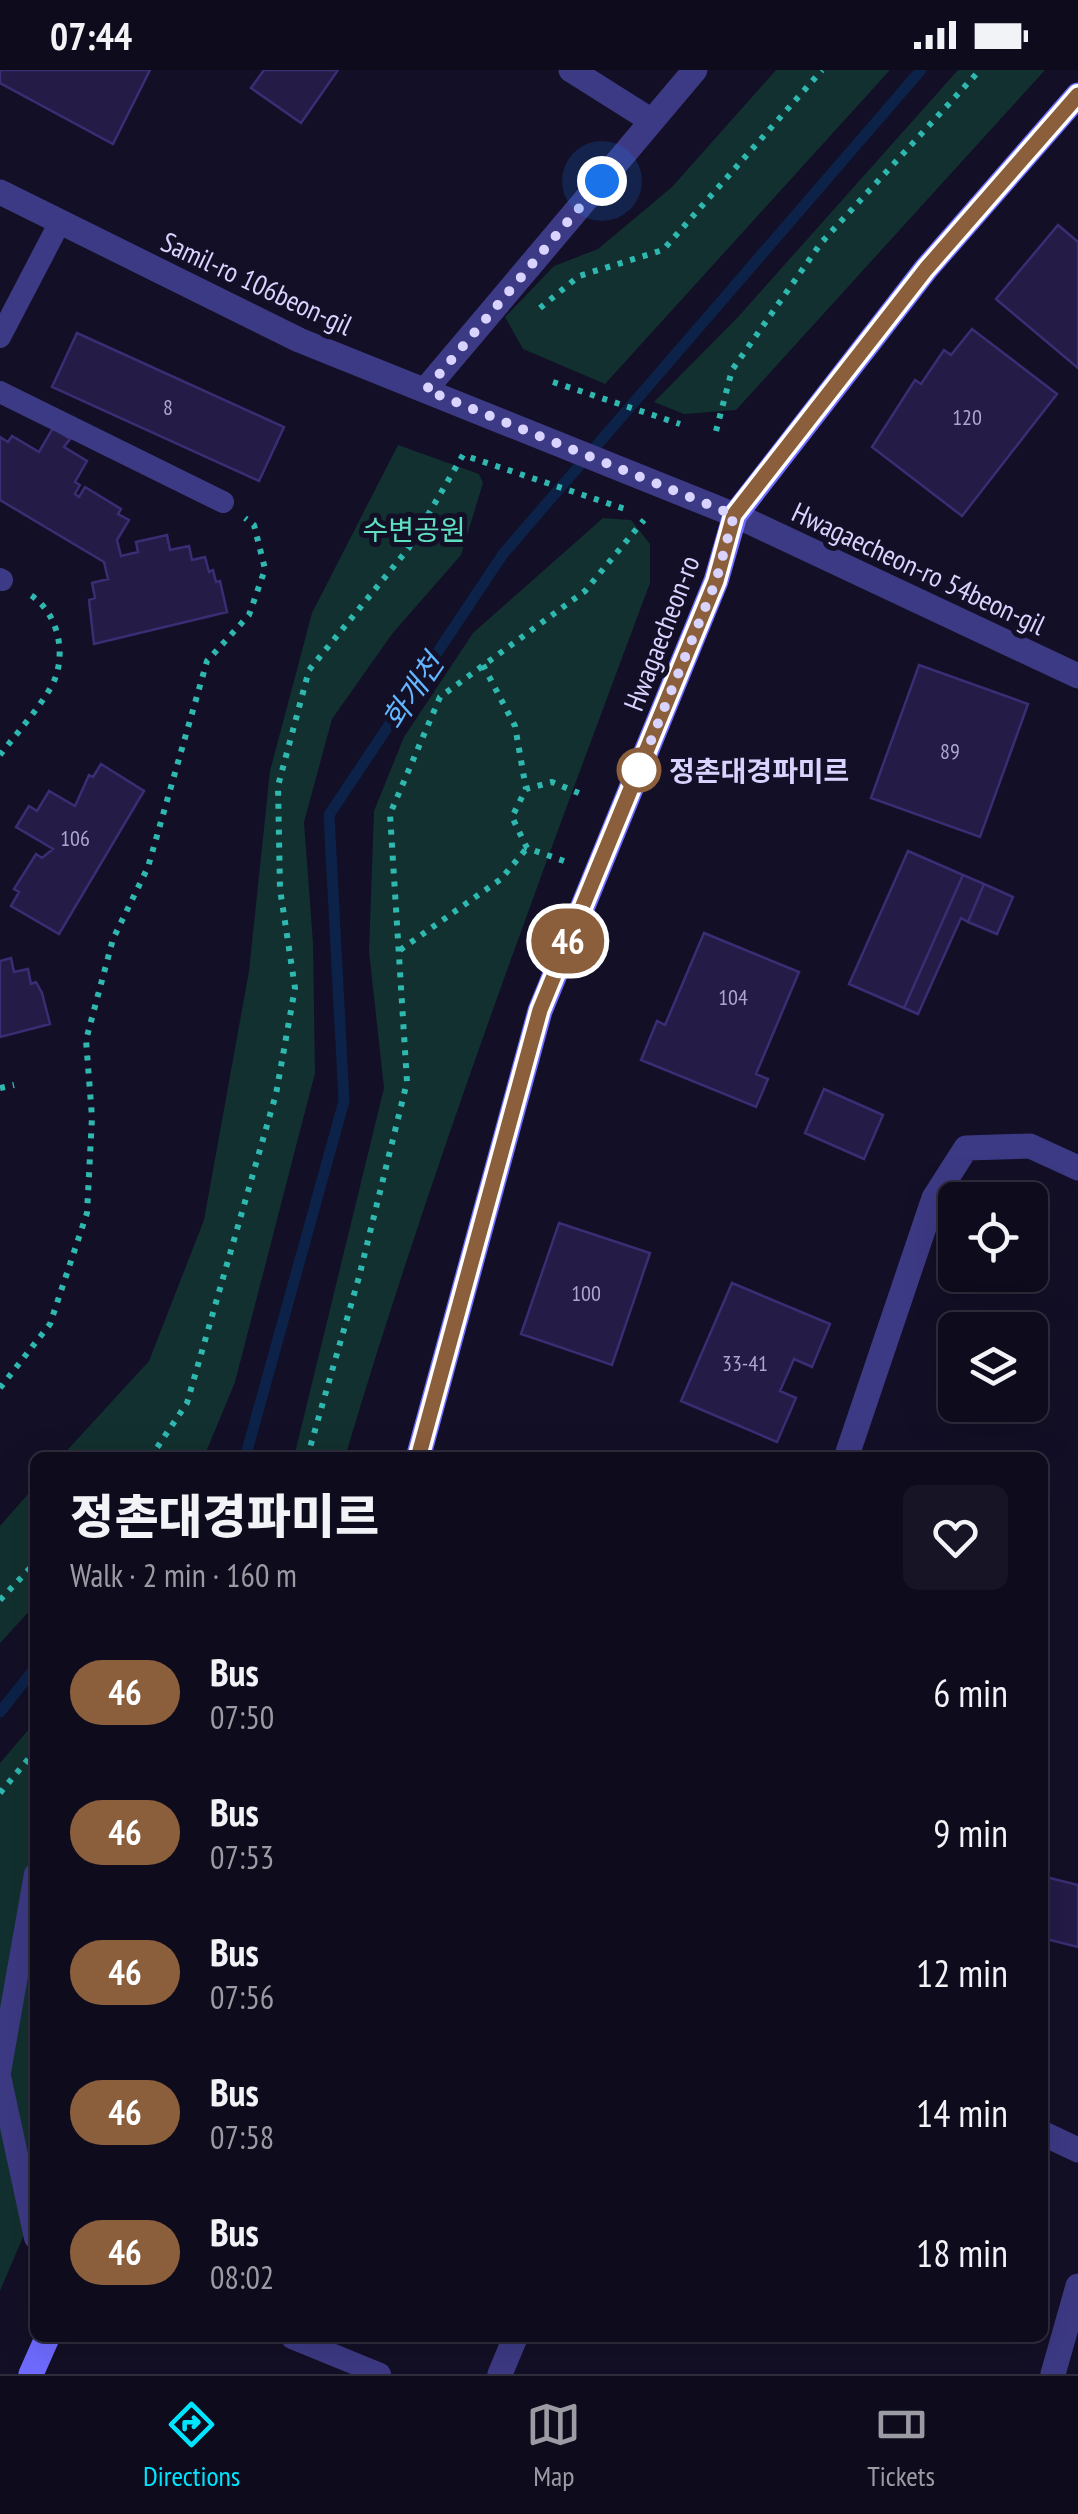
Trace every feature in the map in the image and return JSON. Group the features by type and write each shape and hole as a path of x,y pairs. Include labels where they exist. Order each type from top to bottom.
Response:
{"main road":[{"name":"Hwagaecheon-ro","path":"420,1452 540,1010 716,581 734,515 926,269 1078,95"},
{"path":"31,2374 44,2342"}],"street":[{"path":"572,70 652,121"},
{"path":"426,390 695,70"},
{"name":"Samil-ro 106beon-gil","path":"0,192 298,340 734,515"},
{"name":"Hwagaecheon-ro 54beon-gil","path":"734,515 1078,676"},
{"path":"848,1452 934,1198 966,1148 1030,1146 1078,1168"},
{"path":"1048,2136 1078,2150"},
{"path":"1053,2374 1078,2286"},
{"path":"500,2374 513,2342"}],"lane":[{"path":"0,337 60,222"},
{"path":"0,392 222,502"},
{"path":"30,1903 0,2074 30,2215"},
{"path":"302,2342 380,2374"}],"path":[{"path":"532,318 580,276 663,250 822,70"},
{"path":"716,431 732,370 822,243 980,70"},
{"path":"553,382 680,424"},
{"path":"154,1452 186,1403 276,1094 295,988 280,889 278,786 309,670 408,548 464,456 628,510"},
{"path":"0,1388 50,1324 88,1212 92,1117 86,1040 112,939 148,867 207,661 249,615 265,569 254,526 222,502"},
{"path":"308,1452 359,1277 407,1082 390,814 440,697 585,591 644,520"},
{"path":"0,756 56,676 57,623 39,599 1,580"},
{"path":"484,666 515,726 526,789 512,818 527,848 564,860"},
{"path":"526,789 552,782 586,796"},
{"path":"399,950 501,879 527,848"},
{"path":"0,1088 14,1085"},
{"path":"0,1600 30,1567"},
{"path":"0,1793 30,1757"}],"green space":[{"path":"776,70 890,70 605,384 523,349 505,317 554,266 598,249 672,187"},
{"path":"958,70 1045,70 736,410 684,414 654,402 738,317"},
{"name":"수변공원","path":"398,445 479,474 483,483 461,555 392,634 332,719 304,822 313,943 315,1073 235,1382 206,1452 66,1452 149,1361 204,1220 249,971 270,771 312,613"},
{"path":"603,518 631,520 650,544 650,583 452,1127 347,1452 295,1452 384,1088 369,951 374,811 404,737 473,633"},
{"path":"30,1492 30,1610 0,1643 0,1526"},
{"path":"30,1728 30,2221 0,2291 0,1763"}],"building":[{"path":"0,70 150,70 113,144 0,83"},
{"path":"264,70 338,70 301,123 251,88"},
{"path":"1058,225 1078,242 1078,368 996,299"},
{"path":"972,329 1057,394 962,516 872,447 915,380 921,384 944,350 951,355"},
{"path":"77,333 284,427 259,481 52,387"},
{"path":"53,428 70,439 64,447 87,461 75,482 80,485 75,494 79,497 85,487 121,509 118,514 129,520 117,540 121,556 138,552 136,542 167,535 170,550 189,546 192,560 205,557 209,572 213,570 216,582 220,581 227,612 94,644 89,600 95,598 92,583 108,579 104,562 0,500 0,437 8,442 12,436 39,452"},
{"path":"919,665 1028,704 980,837 871,798"},
{"path":"101,764 144,791 59,934 11,906 19,892 14,889 36,854 42,858 53,849 16,827 29,806 37,811 49,791 75,806 89,775 93,777"},
{"path":"908,851 963,875 904,1008 849,984"},
{"path":"963,875 984,884 968,922 961,918 918,1014 904,1008"},
{"path":"984,884 1013,897 997,934 968,922"},
{"path":"704,933 799,972 756,1074 768,1079 756,1107 641,1060 657,1021 665,1025"},
{"path":"11,958 14,972 28,969 31,984 36,982 50,1024 0,1037 0,961"},
{"path":"824,1089 883,1115 864,1159 805,1133"},
{"path":"559,1223 650,1253 612,1365 521,1334"},
{"path":"732,1283 830,1324 812,1367 794,1359 780,1391 796,1398 777,1442 681,1401"},
{"path":"1048,1878 1078,1885 1078,1947 1048,1940"}],"waterway":[{"name":"화개천","path":"247,1452 344,1101 329,815 503,554 921,70"},
{"name":"화개천","path":"0,1712 30,1674"}],"bus line":[{"name":"46","path":"420,1452 540,1010 716,581 734,515 926,269 1078,95"}],"place":[{"name":"정촌대경파미르","path":"639,770"}],"route":[{"path":"602,181 426,390 734,515 716,581 639,770"}]}
